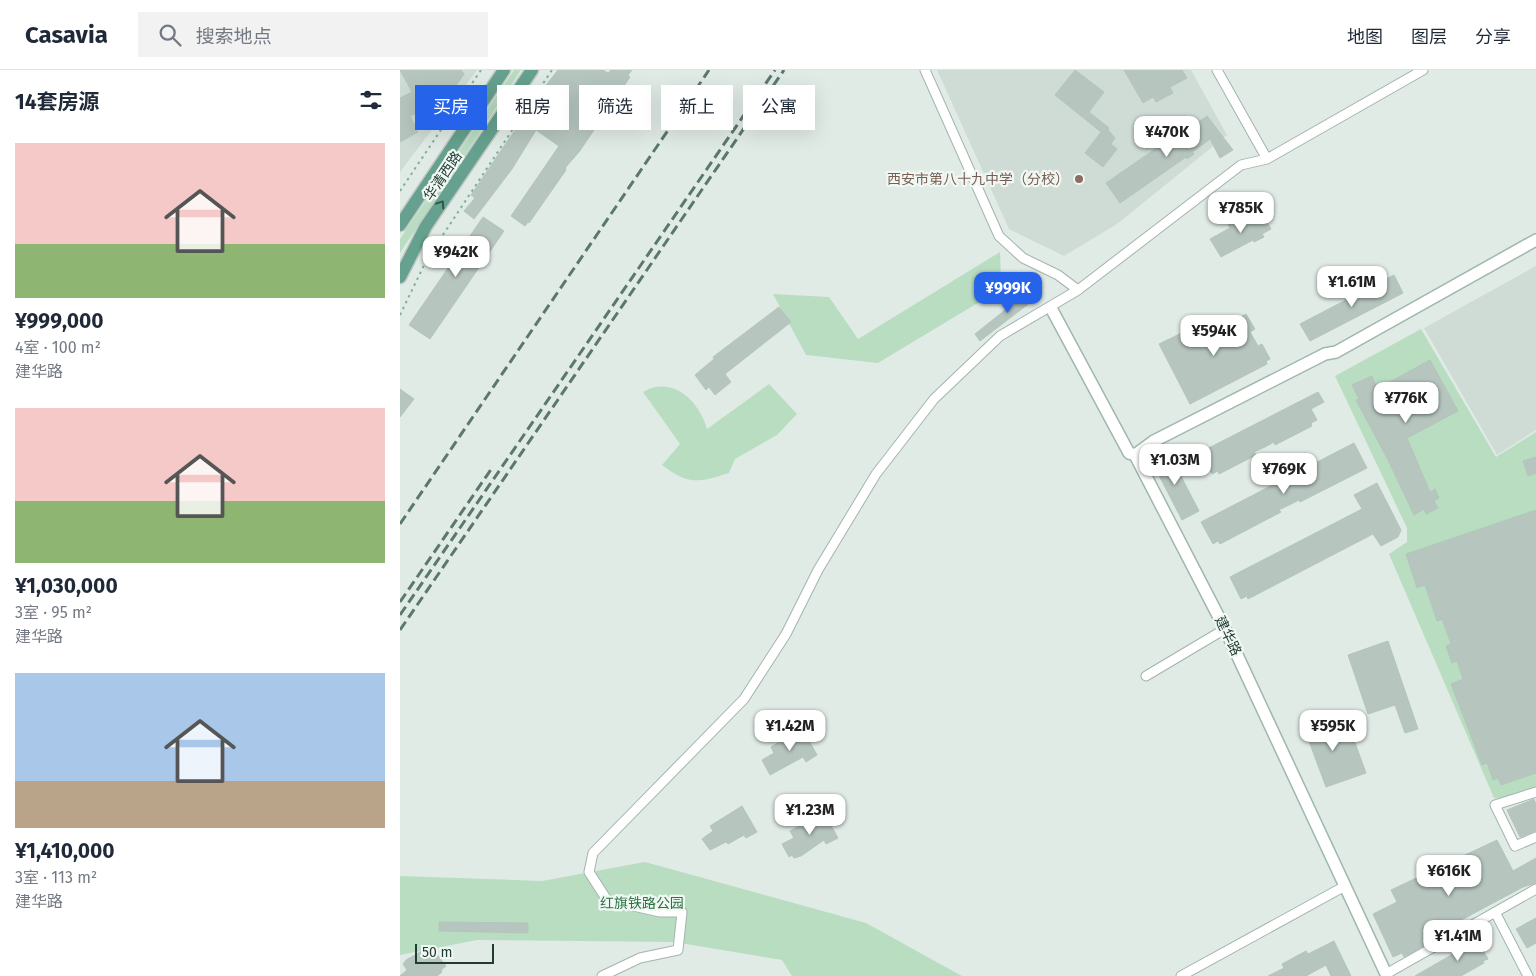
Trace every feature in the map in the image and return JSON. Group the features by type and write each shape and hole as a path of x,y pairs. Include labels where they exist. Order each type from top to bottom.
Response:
{"main road":[{"name":"华清西路","path":"400,225 504,70"},
{"name":"华清西路","path":"400,277 426,226 532,70"},
{"path":"400,259 426,226"}],"street":[{"path":"925,70 999,236 1023,258 1058,275 1078,290"},
{"path":"1217,70 1267,159"},
{"path":"602,976 640,958 678,950 682,912 660,912 607,900 589,872 593,853 744,699 786,634 818,570 876,474 934,399 1000,336 1051,308 1078,290 1241,165 1267,159 1423,70"},
{"path":"1135,455 1154,441 1325,354 1336,352 1536,240"},
{"name":"建华路","path":"1051,308 1129,453 1135,455 1225,628 1386,975"},
{"path":"1146,676 1225,628"},
{"path":"1536,792 1494,805 1516,846 1536,837"},
{"path":"1181,976 1345,886"},
{"path":"1386,975 1536,889"},
{"path":"1494,912 1528,976"}],"path":[{"path":"400,191 481,70"},
{"path":"400,315 427,259 552,70"}],"shaded area":[{"path":"400,70 477,70 466,85 415,85 415,130 432,130 400,172"},
{"name":"西安市第八十九中学（分校）","path":"937,70 1191,70 1227,135 1117,224 1064,256 1009,229"},
{"path":"1536,266 1536,430 1497,455 1424,328"}],"green space":[{"path":"514,70 521,70 511,85 504,85"},
{"path":"497,95 497,106 487,121 487,110"},
{"path":"474,130 481,130 400,253 400,239"},
{"path":"1000,252 1001,281 991,295 878,363 806,355 773,294 829,297 858,339"},
{"path":"1421,329 1496,457 1536,432 1536,790 1509,799 1494,798 1389,554 1407,542 1407,528 1335,376"},
{"path":"769,384 797,414 777,435 735,459 729,473 709,479 694,480 679,476 662,465 680,444 643,392 665,387 683,394 698,409 707,429"},
{"name":"红旗铁路公园","path":"645,862 866,923 962,976 792,976 782,960 674,942 477,940 400,955 400,876 542,881"}],"building":[{"path":"400,70 461,70 464,74 456,85 415,85 415,114 410,116 415,130 418,132 400,142 400,98 412,92"},
{"path":"558,70 603,70 608,73 611,70 632,70 625,85 579,85 579,130 594,130 525,226 511,216 559,146 536,130 569,130 569,85 546,85"},
{"path":"1075,70 1104,92 1089,112 1109,128 1108,130 1115,138 1111,144 1117,149 1103,167 1085,153 1101,132 1055,95"},
{"path":"1124,70 1182,70 1187,78 1170,87 1173,93 1156,102 1153,97 1143,103"},
{"path":"1207,116 1233,150 1220,158 1210,139 1192,152 1194,154 1187,159 1186,157 1120,203 1106,183 1190,125 1191,127"},
{"path":"515,130 536,130 512,169 474,219 464,211 475,198 471,195"},
{"path":"1261,211 1271,229 1262,234 1264,237 1254,242 1253,240 1221,257 1210,239 1230,228 1228,224 1238,218 1240,222"},
{"path":"483,217 504,231 430,339 409,325"},
{"path":"1394,275 1403,293 1310,341 1300,324"},
{"path":"1034,287 1040,295 980,341 975,334"},
{"path":"779,307 791,322 725,374 731,382 715,395 709,387 706,390 695,375 714,359 713,357"},
{"path":"1246,314 1255,329 1250,332 1258,346 1262,344 1270,359 1266,361 1267,364 1190,404 1159,344 1198,325 1204,336"},
{"path":"1430,360 1458,411 1407,438 1430,492 1435,489 1439,498 1434,501 1438,508 1426,514 1424,509 1414,515 1388,460 1356,400 1359,399 1352,385 1372,376 1377,389"},
{"path":"400,389 414,399 400,417"},
{"path":"1318,392 1324,402 1311,409 1317,420 1311,423 1312,426 1275,445 1274,442 1254,452 1256,455 1219,474 1218,471 1212,474 1201,452"},
{"path":"1354,443 1367,468 1300,502 1299,500 1279,510 1281,512 1220,544 1218,541 1213,544 1201,522"},
{"path":"1168,451 1199,511 1182,520 1151,460"},
{"path":"1536,457 1536,473 1528,476 1523,461"},
{"path":"1377,483 1401,530 1398,537 1381,546 1373,534 1248,599 1247,596 1241,599 1230,577 1362,509 1354,495"},
{"path":"1536,510 1536,773 1501,785 1498,778 1493,780 1487,763 1482,765 1451,684 1463,679 1457,661 1452,663 1446,646 1451,644 1442,619 1437,621 1425,585 1417,588 1406,554"},
{"path":"1388,641 1418,729 1405,733 1395,705 1368,714 1348,655"},
{"path":"1315,712 1322,733 1349,726 1366,773 1326,787 1300,717"},
{"path":"802,728 817,755 806,762 803,757 770,775 762,760 774,753 771,747"},
{"path":"1534,799 1536,804 1536,831 1520,837 1507,810"},
{"path":"742,806 757,832 746,838 744,835 728,844 726,842 710,850 702,839 713,831 710,826"},
{"path":"824,813 838,838 826,844 824,840 801,856 794,858 792,855 789,857 782,844 794,838 790,831"},
{"path":"1497,840 1513,871 1536,858 1536,883 1523,887 1450,926 1452,930 1404,957 1402,953 1393,957 1373,914 1397,902 1391,890"},
{"path":"1536,918 1536,943 1527,948 1516,929"},
{"path":"439,922 528,923 528,933 439,931"},
{"path":"1477,940 1488,959 1483,961 1484,963 1461,976 1415,976"},
{"path":"1334,941 1351,976 1331,976 1326,965 1306,976 1268,976 1284,968 1282,964 1306,951 1308,954"},
{"path":"429,947 432,948 446,966 441,970 442,972 437,976 400,976 407,970 403,964 406,960"}],"railway":[{"path":"400,524 709,70"},
{"path":"400,615 775,70"},
{"path":"400,630 784,70"},
{"path":"400,602 492,468"}],"place":[{"name":"西安市第八十九中学（分校）","path":"1079,179"}]}
